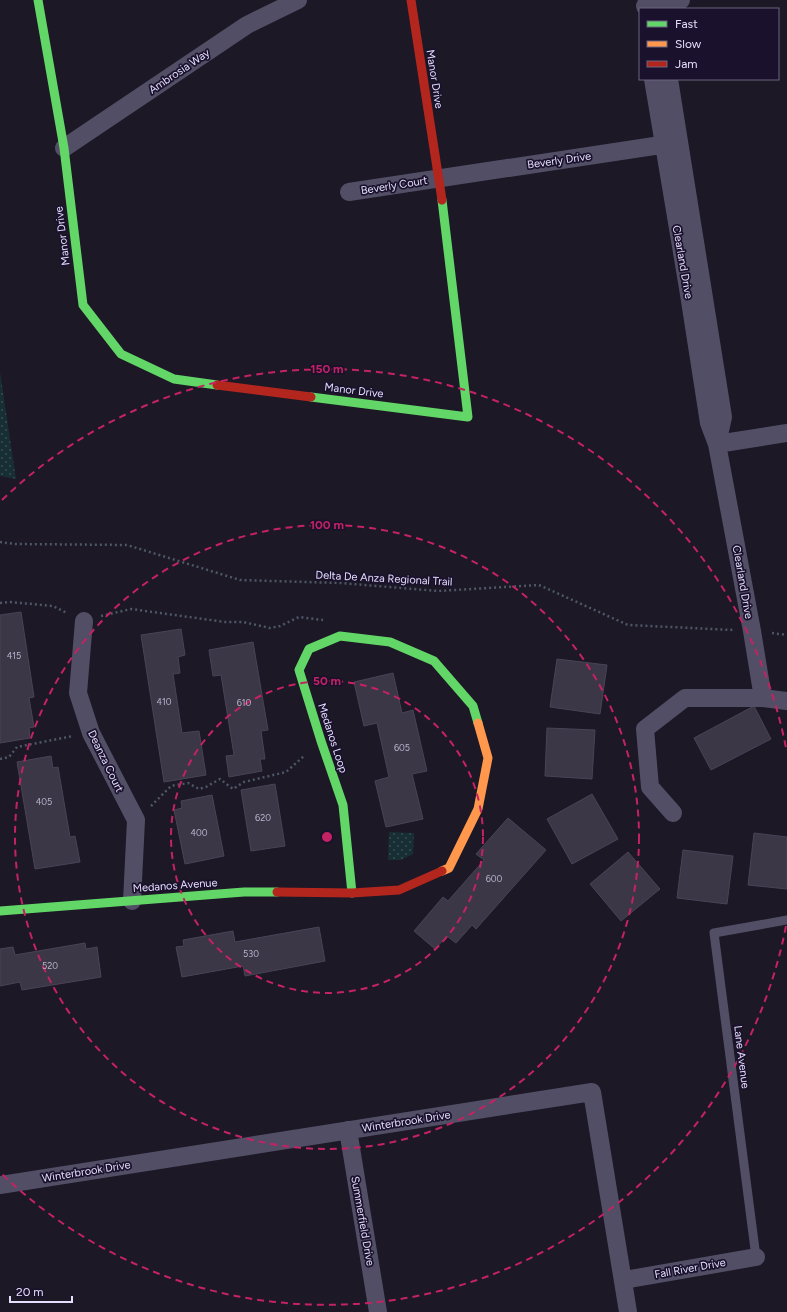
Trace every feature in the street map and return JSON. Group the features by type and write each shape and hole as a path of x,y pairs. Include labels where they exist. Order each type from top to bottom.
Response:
{"street":[{"name":"Manor Drive","path":"38,0 64,148 82,305 121,354 174,379 468,417 439,178 411,0"},
{"name":"Ambrosia Way","path":"64,148 246,25 298,0"},
{"path":"645,5 668,3"},
{"name":"Clearland Drive","path":"653,80 671,143 723,417 717,444 763,698"},
{"name":"Clearland Drive","path":"670,80 671,143"},
{"name":"Beverly Drive","path":"439,178 671,143"},
{"name":"Beverly Court","path":"348,192 439,178"},
{"path":"717,444 787,433"},
{"name":"Deanza Court","path":"84,621 78,693 91,733 136,820"},
{"name":"Medanos Loop","path":"340,636 390,642 434,660 473,706 488,758 478,809 449,868 399,890 352,893 343,806 299,670 309,649 340,636"},
{"path":"673,813 650,787 645,729 685,698 763,698 787,701"},
{"path":"132,901 136,820"},
{"name":"Medanos Avenue","path":"0,911 244,892 352,893"},
{"name":"Winterbrook Drive","path":"0,1185 592,1092 624,1280 628,1312"},
{"name":"Summerfield Drive","path":"348,1130 378,1312"},
{"name":"Fall River Drive","path":"624,1280 756,1257"}],"lane":[{"name":"Lane Avenue","path":"756,1257 714,933 787,920"}],"path":[{"name":"Delta De Anza Regional Trail","path":"0,542 15,544 127,545 240,580 340,583 438,591 539,585 628,625 752,631 787,635"},
{"path":"0,603 10,602 53,606 84,621 131,608 225,622 243,622 270,628 280,626 299,617 325,620 340,636"},
{"path":"0,759 9,757 17,747 91,733"},
{"path":"136,820 171,786 188,783 198,789 206,787 220,779 233,788 244,782 286,772 321,741"}],"green space":[{"path":"0,372 16,479 0,476"},
{"path":"389,832 414,833 413,854 401,860 388,860"}],"building":[{"path":"21,612 34,697 29,698 34,727 29,728 30,738 0,743 0,615"},
{"path":"181,629 185,655 178,657 180,673 173,674 182,733 199,731 206,775 164,782 141,635"},
{"path":"253,642 268,730 261,731 265,759 260,759 262,771 229,777 226,756 234,755 221,675 213,676 209,650"},
{"path":"557,659 607,665 600,714 550,707"},
{"path":"393,673 402,713 413,710 427,771 412,774 423,819 386,827 375,781 389,777 377,723 364,726 354,682"},
{"path":"754,706 771,739 711,770 694,738"},
{"path":"547,728 595,730 592,779 545,776"},
{"path":"51,756 53,768 58,767 70,837 75,836 80,862 35,869 17,762"},
{"path":"275,784 285,846 251,851 241,790"},
{"path":"592,794 618,839 572,864 547,819"},
{"path":"212,795 224,856 185,864 174,810 182,808 181,801"},
{"path":"508,818 546,850 476,929 472,925 456,943 447,936 435,949 414,931 443,897 448,901 484,860 476,854"},
{"path":"754,833 787,837 787,889 748,885"},
{"path":"683,850 733,856 727,904 677,898"},
{"path":"628,852 660,889 621,921 590,884"},
{"path":"319,927 325,961 245,976 243,966 182,977 176,947 184,946 183,940 233,931 235,942"},
{"path":"85,943 86,949 97,947 101,977 22,990 20,982 0,986 0,949 13,947 15,955"}],"traffic: fast":[{"path":"38,0 64,148 83,305 121,354 174,379 217,385"},
{"path":"311,397 468,417 442,200"},
{"path":"352,893 343,805 299,670 309,649 340,636 390,642 434,661 473,706 478,723"},
{"path":"0,911 244,892 277,892"}],"traffic: slow":[{"path":"442,871 449,868 478,809 488,758 478,723"}],"traffic: jam":[{"path":"411,0 442,200"},
{"path":"217,385 311,397"},
{"path":"277,892 352,893 399,890 442,871"}]}
